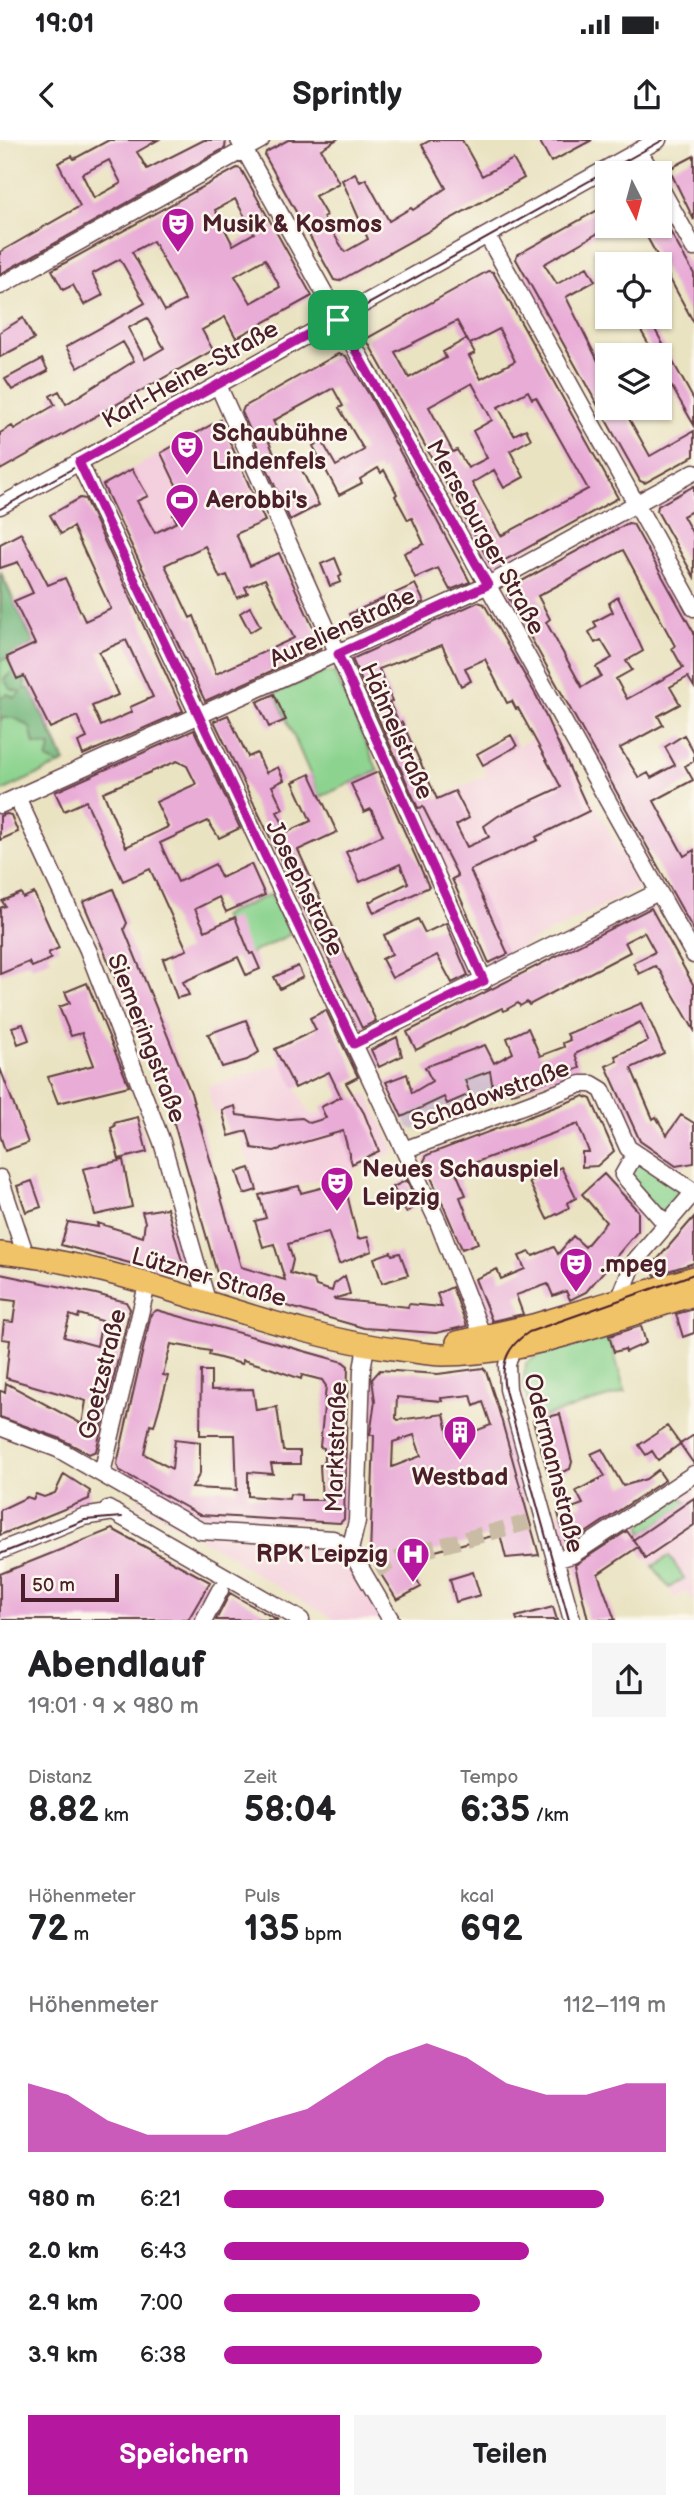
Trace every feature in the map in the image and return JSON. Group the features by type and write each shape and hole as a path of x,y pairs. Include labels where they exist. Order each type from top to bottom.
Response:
{"main road":[{"name":"Lützner Straße","path":"0,1254 26,1256 147,1285 366,1346 444,1355 512,1347 620,1308 641,1292 694,1277"},
{"name":"Lützner Straße","path":"403,1350 694,1295"}],"street":[{"path":"0,286 242,145 261,140"},
{"name":"Karl-Heine-Straße","path":"0,506 658,140"},
{"name":"Merseburger Straße","path":"242,145 694,955"},
{"path":"639,150 645,161"},
{"path":"672,209 694,248"},
{"path":"487,234 694,608"},
{"name":"Hähnelstraße","path":"218,385 484,981"},
{"name":"Josephstraße","path":"79,462 438,1222 483,1337"},
{"name":"Aurelienstraße","path":"0,805 488,585 694,471"},
{"name":"Siemeringstraße","path":"18,797 88,950 158,1129 208,1304"},
{"path":"354,1044 658,892"},
{"name":"Schadowstraße","path":"404,1150 581,1084 593,1084 602,1090 628,1148 635,1154"},
{"path":"620,1308 634,1262 694,1192 647,1157 635,1154 623,1175 666,1224"},
{"path":"0,1178 26,1256"},
{"path":"634,1262 641,1292"},
{"name":"Goetzstraße","path":"102,1474 147,1285"},
{"name":"Odermannstraße","path":"533,1325 512,1347 507,1365 508,1389 572,1620"},
{"name":"Marktstraße","path":"350,1550 358,1521 362,1370 366,1346"},
{"path":"0,1427 58,1448 201,1531 333,1539 350,1550 371,1573 391,1620"},
{"path":"555,1560 572,1555 694,1474"},
{"path":"0,1551 83,1517 111,1510 301,1620"},
{"path":"204,1620 220,1590"}],"shaded area":[{"path":"161,453 205,546 145,575 103,485"},
{"path":"553,727 640,887 489,963 418,809 487,775 483,765"},
{"path":"485,1045 494,1062 499,1060 511,1094 415,1130 408,1127 398,1106 432,1081 425,1067"},
{"path":"283,1063 310,1115 329,1111 367,1093 395,1151 350,1172 259,1195 239,1133 242,1132 235,1106 214,1114 208,1087"},
{"path":"694,1486 694,1602 687,1591 675,1598 627,1532"},
{"path":"137,1500 194,1533 326,1543 343,1552 385,1620 335,1620 236,1562 237,1559 135,1503"}],"green space":[{"path":"0,571 34,644 7,657 17,678 27,674 35,699 49,693 43,711 65,762 0,792"},
{"path":"1,573 34,644 3,660 0,660"},
{"path":"13,671 24,676 25,689 30,689 65,762 59,765 47,759 51,746 34,744 30,727 15,718 3,718 0,721 0,698 8,694 15,698 21,692 10,689 4,679"},
{"path":"326,672 334,672 378,771 320,797 275,693"},
{"path":"271,894 291,934 239,959 222,916"},
{"path":"635,1154 694,1192 666,1224 623,1171"},
{"path":"608,1332 625,1392 533,1420 523,1383 526,1364 537,1356"},
{"path":"682,1497 688,1503 642,1534 641,1525 644,1520"},
{"path":"669,1556 684,1578 669,1588 653,1566"}],"building":[{"path":"109,140 158,140 137,152 147,169 204,140 226,140 225,148 0,274 0,252 80,206 58,163 72,156 74,159","holes":["109,160 121,183 94,198 82,174"]},
{"path":"288,140 336,140 321,149 339,183 315,196 326,215 323,217 345,252 368,239 342,180 355,173 360,182 366,179 389,221 411,208 413,210 446,188 422,145 431,140 462,140 482,176 513,159 524,178 339,281 334,280 265,156 266,152"},
{"path":"539,140 592,140 551,162"},
{"path":"694,156 694,220 672,175 672,167"},
{"path":"237,168 241,169 312,296 236,338 225,317 202,330 213,350 0,470 0,433 12,426 14,429 55,405 50,396 59,391 66,404 134,361 123,342 78,368 66,347 145,303 120,259 92,274 103,295 84,305 73,285 63,290 52,270","holes":["235,199 254,233 233,245 215,210","153,241 185,300 165,311 132,252","265,259 280,287 251,303 235,276","147,318 164,348 145,359 128,328"]},
{"path":"595,212 595,235 544,264 557,284 587,267 595,281 566,297 595,355 595,400 516,259 517,255"},
{"path":"672,235 694,274 694,323 672,283 672,252 655,252 648,238 672,238"},
{"path":"488,271 493,272 618,498 496,565 490,563 366,339","holes":["457,321 469,343 466,339 443,352 446,358 409,378 395,352","499,329 515,361 481,379 469,356 475,353 470,344","472,383 492,420 473,431 487,458 468,468 457,450 453,452 429,407","528,391 532,399 536,397 588,489 501,536 472,483 494,470 504,488 524,477 510,451 531,439 526,429 514,435 498,407"]},
{"path":"23,318 34,339 0,357 0,332"},
{"path":"640,329 655,329 662,343 648,343"},
{"path":"338,354 346,356 370,396 470,582 450,590 438,568 415,578 404,553 424,544 412,518 408,520 395,496 397,494 384,470 381,473 378,468 360,479 362,483 339,495 313,446 322,441 336,466 364,450 339,408 343,406 333,388 273,421 281,437 269,442 278,463 295,456 319,505 290,520 242,412 244,407"},
{"path":"42,359 48,371 12,390 5,379"},
{"path":"672,360 694,400 694,425 672,387"},
{"path":"220,420 265,521 236,534 250,566 279,553 321,645 320,649 205,701 103,485 132,469 148,496 137,501 155,533 177,522 173,515 187,508 161,453","holes":["205,546 220,578 227,575 237,598 248,593 245,587 265,579 294,638 216,674 194,616 190,618 165,565"]},
{"path":"606,420 630,420 650,456 694,431 694,456 645,483 640,481"},
{"path":"694,486 694,510 683,516 694,536 694,577 657,511 658,506"},
{"path":"80,498 85,499 183,711 83,755 78,742 87,738 77,716 50,728 24,676 17,679 7,657 35,644 14,601 33,593 18,562 0,568 0,544 21,533 48,585 65,578 85,621 111,609 73,527 61,534 50,515","holes":["126,640 153,697 130,707 132,712 101,726 92,706 118,695 99,652"]},
{"path":"628,523 633,524 694,633 694,687 688,677 670,687 680,704 658,716 663,725 620,748 639,778 648,773 651,778 675,765 665,747 684,735 694,753 694,761 685,766 693,780 654,801 684,856 694,850 694,931 507,595 509,588","holes":["623,550 675,646 672,648 683,668 627,699 616,679 632,670 626,661 643,651 618,597 609,603 613,612 594,622 597,627 589,632 595,643 601,640 612,658 596,667 601,676 582,687 546,622 550,619 538,596"]},
{"path":"335,558 342,575 339,577 341,582 330,586 321,564"},
{"path":"415,584 424,602 357,632 349,614"},
{"path":"478,602 484,604 537,697 589,811 536,837 538,840 470,870 508,954 489,963 452,879 458,876 423,807 418,808 352,659","holes":["442,645 461,686 471,681 465,668 485,659 507,703 512,701 516,709 518,708 561,787 498,816 484,826 489,837 467,847 456,825 469,818 455,791 437,799 402,722 399,723 389,702 392,701 379,669"]},
{"path":"250,607 260,626 250,632 240,613"},
{"path":"274,694 286,720 269,727 257,702"},
{"path":"228,715 248,757 257,753 266,773 278,767 284,780 272,786 283,809 277,812 287,832 311,821 293,782 310,774 337,832 298,850 376,1021 362,1028 214,721"},
{"path":"194,730 240,828 219,838 208,821 160,843 178,882 215,864 221,878 251,864 265,895 226,912 219,897 195,909 205,931 235,917 250,954 253,953 260,969 246,975 238,957 183,982 189,995 177,998 163,959 187,950 150,869 123,881 86,801 64,811 55,792","holes":["177,761 187,766 196,784 156,802 168,827 126,847 103,792"]},
{"path":"511,735 517,746 483,765 477,754"},
{"path":"378,772 429,887 374,913 369,902 408,883 400,864 360,882 346,852 383,835 371,809 364,812 351,784"},
{"path":"11,815 18,832 0,840 0,816"},
{"path":"113,889 127,923 124,929 191,1093 241,1267 285,1280 274,1244 263,1247 255,1221 266,1218 259,1195 299,1186 301,1193 344,1182 358,1239 368,1237 372,1251 339,1264 328,1232 288,1244 293,1260 290,1273 314,1280 316,1286 332,1291 334,1284 345,1276 350,1294 333,1299 408,1307 409,1304 442,1307 437,1294 452,1287 467,1326 436,1333 364,1328 221,1287 167,1099 83,902"},
{"path":"21,893 23,898 34,893 59,948 48,953 51,959 32,967 29,962 0,974 0,908 5,906 2,901"},
{"path":"651,908 694,986 694,1030 660,971 655,966 639,974 633,963 655,952 644,932 625,942 630,952 529,1005 527,1002 520,1006 518,1003 504,1011 502,1008 416,1050 407,1032"},
{"path":"418,919 425,933 446,923 468,975 452,983 437,955 392,978 382,959 392,954 384,935"},
{"path":"298,966 303,977 280,989 274,977"},
{"path":"87,983 129,1086 58,1103 48,1077 94,1065 82,1033 71,1036 59,1007 70,1003 65,992"},
{"path":"642,1003 664,1053 631,1068 653,1119 656,1117 667,1135 681,1115 694,1123 694,1163 676,1166 640,1141 606,1066 617,1061 615,1056 648,1041 640,1022 575,1054 580,1068 511,1094 509,1089 494,1095 490,1071 465,1080 470,1094 447,1104 444,1097 402,1117 386,1082 407,1074 412,1093 432,1081 425,1067 485,1045 494,1063 513,1053 507,1038 528,1028 540,1056 564,1047 563,1043 570,1040 567,1034"},
{"path":"326,1010 358,1077 346,1083 364,1113 379,1151 352,1164 343,1131 274,1151 252,1148 247,1131 229,1136 222,1110 235,1106 237,1115 278,1120 302,1118 310,1123 326,1118 321,1107 341,1097 329,1072 295,1088 275,1049 316,1030 310,1018"},
{"path":"246,1020 259,1052 247,1060 222,1067 208,1034"},
{"path":"23,1024 29,1040 18,1044 12,1027"},
{"path":"397,1037 402,1056 379,1067 371,1050"},
{"path":"0,1068 28,1143 5,1151 0,1135"},
{"path":"584,1096 591,1099 614,1151 597,1166 582,1167 582,1152 589,1152 578,1124 455,1170 466,1195 460,1197 478,1243 462,1249 424,1161 427,1155"},
{"path":"138,1117 147,1152 119,1159 111,1128 115,1126 114,1123"},
{"path":"123,1160 132,1207 95,1215 83,1169"},
{"path":"561,1167 576,1198 567,1203 569,1208 547,1219 529,1182"},
{"path":"250,1168 257,1190 244,1194 237,1172"},
{"path":"604,1174 638,1211 638,1231 586,1292 570,1300 566,1291 553,1296 548,1284 516,1295 523,1314 492,1321 475,1279 497,1269 501,1279 525,1269 519,1256 530,1252 533,1256 554,1247 558,1254 573,1236 585,1247 606,1222 582,1194"},
{"path":"407,1180 418,1205 406,1212 393,1187"},
{"path":"32,1181 41,1207 26,1212 17,1186"},
{"path":"167,1208 182,1261 172,1274 61,1245 68,1222 98,1227 97,1223 143,1237 145,1222 142,1212"},
{"path":"694,1217 694,1263 655,1275 650,1268"},
{"path":"391,1252 392,1255 400,1253 408,1275 382,1283 374,1258"},
{"path":"0,1274 126,1302 130,1309 96,1451 89,1454 59,1438 0,1417 0,1391 5,1392 6,1383 82,1424 86,1401 6,1378 10,1340 2,1339 4,1321 13,1322 16,1301 0,1299","holes":["79,1314 102,1321 97,1346 64,1337 70,1315 78,1318"]},
{"path":"694,1309 694,1333 683,1337 676,1314"},
{"path":"157,1310 343,1362 348,1366 344,1519 340,1523 200,1515 119,1470 117,1464 151,1314","holes":["171,1344 210,1351 209,1355 242,1364 243,1360 301,1379 302,1375 322,1380 326,1386 320,1447 324,1448 324,1465 320,1465 322,1500 301,1500 301,1495 290,1494 289,1499 248,1496 248,1472 273,1474 271,1464 300,1464 300,1451 283,1451 277,1407 256,1410 253,1389 211,1390 211,1371 201,1371 200,1435 235,1435 237,1490 192,1488 200,1473 200,1442 175,1439 172,1469 144,1454 150,1425 154,1426 168,1376 163,1375"]},
{"path":"641,1326 646,1343 626,1352 625,1349 614,1352 609,1336"},
{"path":"483,1368 486,1371 539,1555 506,1558 500,1534 405,1559 421,1587 397,1600 370,1557 374,1435 370,1435 375,1401 372,1379 380,1370 438,1374","holes":["471,1395 474,1406 483,1402 491,1425 450,1441 444,1414 398,1420 396,1418 397,1397 442,1401 441,1398","414,1435 421,1456 392,1467 393,1442"]},
{"path":"560,1414 572,1462 570,1469 549,1477 533,1421"},
{"path":"667,1426 680,1444 658,1460 652,1451 646,1455 639,1445"},
{"path":"694,1435 694,1464 680,1444"},
{"path":"602,1449 623,1486 646,1479 658,1470 665,1480 569,1544 566,1543 558,1513 583,1504 576,1491 605,1476 591,1454"},
{"path":"64,1474 90,1491 89,1499 0,1535 0,1510 27,1497 33,1499 36,1494 44,1497 55,1493"},
{"path":"694,1498 694,1525 645,1558 638,1547 598,1574 615,1620 588,1620 575,1565 627,1531 633,1540"},
{"path":"112,1529 210,1582 188,1620 0,1620 0,1574"},
{"path":"473,1572 480,1595 456,1602 450,1579"},
{"path":"230,1593 249,1604 278,1620 216,1620"},
{"path":"553,1607 557,1620 517,1620 516,1617"}],"tunnel":[{"path":"376,1570 403,1556 544,1518"}],"tram line":[{"path":"0,509 663,140"},
{"path":"569,1620 505,1390 507,1356 515,1343 529,1332 694,1274"},
{"path":"0,1554 85,1520 122,1517"}],"place":[{"name":"Musik & Kosmos","path":"178,254"},
{"name":"Schaubühne Lindenfels","path":"187,477"},
{"name":"Aerobbi's","path":"182,530"},
{"name":"Neues Schauspiel Leipzig","path":"337,1213"},
{"name":".mpeg","path":"576,1294"},
{"name":"Westbad","path":"460,1462"},
{"name":"RPK Leipzig","path":"413,1584"}],"route":[{"path":"337,318 338,320 488,585 338,654 484,981 354,1044 79,462 337,318"}]}
